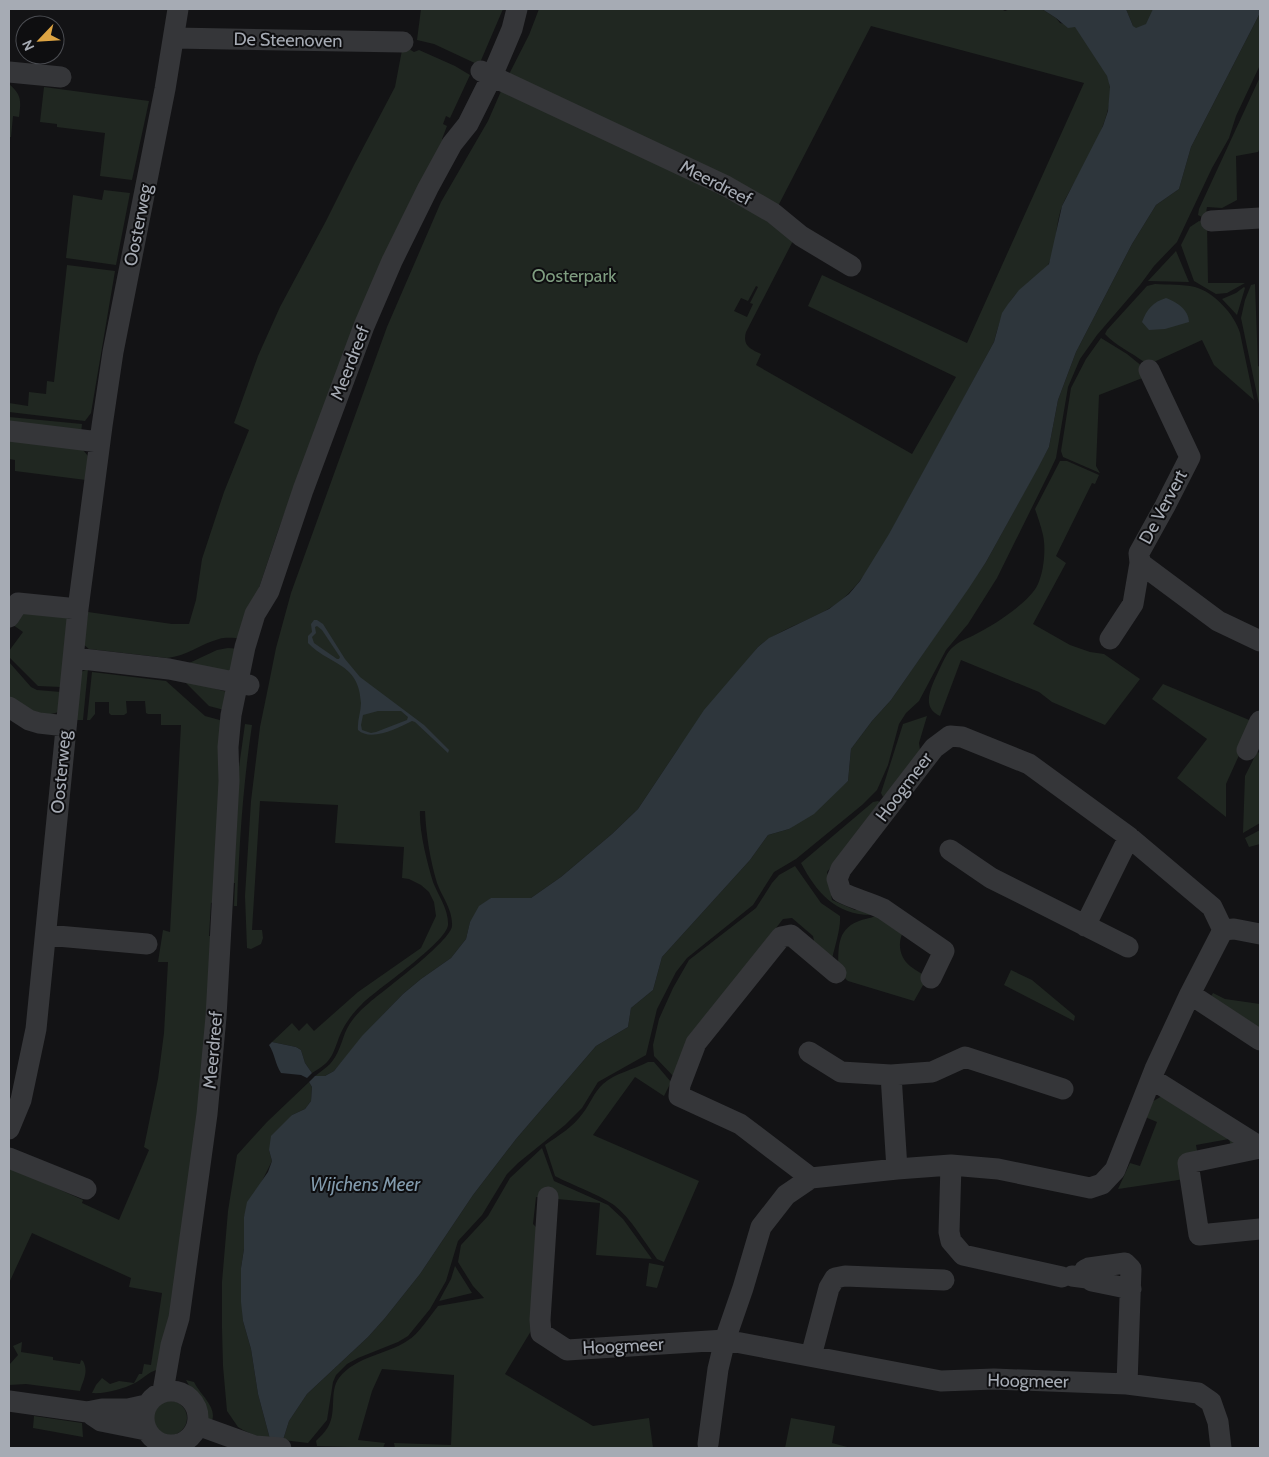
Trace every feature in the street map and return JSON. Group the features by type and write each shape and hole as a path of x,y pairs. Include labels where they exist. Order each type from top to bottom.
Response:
{"street":[{"name":"Oosterweg","path":"9,1129 21,1100 36,1028 78,609 99,442 113,352 178,9"},
{"name":"Meerdreef","path":"173,1392 182,1346 179,1318 207,1114 216,1017 230,781 229,732 243,684 245,647 255,614 269,590 310,471 364,326 392,261 452,144 459,118 486,74 495,40 516,9"},
{"name":"De Steenoven","path":"174,38 403,42"},
{"path":"9,72 61,77"},
{"name":"Meerdreef","path":"486,74 726,186 773,213 801,236 851,266"},
{"path":"1211,221 1260,218"},
{"name":"De Ververt","path":"1110,639 1133,604 1140,563 1139,553 1166,506 1190,457 1149,370"},
{"path":"9,430 99,442"},
{"name":"De Ververt","path":"1140,563 1218,621 1260,641"},
{"path":"9,617 18,603 78,609"},
{"path":"74,658 169,669 243,684"},
{"path":"9,708 29,720 66,726"},
{"path":"1247,750 1260,721"},
{"name":"Hoogmeer","path":"931,978 944,952 883,909 841,892 837,879 841,869 934,748 950,736 962,737 1029,764 1129,837 1212,907 1223,930"},
{"path":"1085,926 1129,837"},
{"path":"950,850 991,878 1128,947"},
{"path":"708,1444 718,1369 725,1340 743,1288 761,1226 786,1195 810,1178 951,1165 998,1169 1090,1188 1102,1184 1115,1170 1152,1079 1190,994 1223,930 1234,929 1260,934"},
{"path":"46,935 146,944"},
{"path":"810,1178 740,1124 679,1096 680,1085 696,1043 781,937 791,935 836,973"},
{"path":"1190,994 1260,1040"},
{"path":"809,1052 841,1072 891,1075 932,1072 965,1057 1063,1089"},
{"path":"891,1075 897,1169"},
{"path":"1152,1079 1260,1148"},
{"path":"1260,1148 1188,1163 1199,1235 1260,1229"},
{"path":"9,1158 86,1189"},
{"path":"951,1165 949,1232 951,1241 963,1255 1073,1277 1089,1268 1125,1263 1131,1269 1127,1384"},
{"name":"Hoogmeer","path":"548,1197 540,1320 541,1333 567,1350 725,1340 941,1381 994,1379 1127,1384 1198,1393 1211,1402 1218,1422 1221,1448"},
{"path":"811,1356 829,1288 835,1278 845,1276 944,1280"},
{"path":"87,1412 101,1420 165,1443 189,1438 197,1425 197,1409 191,1399 173,1392 154,1396 146,1405 143,1418 165,1443"},
{"path":"9,1401 87,1412 102,1409 128,1409 146,1405"},
{"path":"197,1425 255,1446 281,1448"}],"green space":[{"path":"421,9 503,9 479,65 434,44 417,40"},
{"name":"Oosterpark","path":"539,9 1001,9 1005,11 1010,9 1042,9 1060,23 1075,26 1098,58 1108,78 1110,92 1108,108 1096,142 1060,211 1052,257 1049,263 1010,301 994,342 882,548 867,572 839,602 769,639 758,647 678,749 638,809 612,834 561,877 531,898 491,898 470,922 466,939 451,958 403,994 334,1071 325,1076 315,1076 333,1061 347,1029 358,1013 441,943 449,933 452,920 437,883 426,829 425,811 420,811 422,837 428,865 448,919 448,925 444,933 424,954 359,1007 344,1026 331,1057 319,1069 312,1073 305,1063 301,1050 296,1047 272,1042 292,1023 299,1031 307,1023 314,1031 358,992 421,948 436,916 434,902 429,892 421,885 402,878 404,847 335,843 338,805 260,801 252,930 262,930 263,938 261,944 251,949 247,948 245,896 251,801 260,727 276,648 291,593 387,327 441,202 488,121 529,35","holes":["871,26 1084,83 967,343 822,275 808,306 956,377 912,454 756,365 761,354 748,346 745,341 746,332 795,237 776,210","756,286 758,287 750,303 753,304 747,317 734,311 741,298 748,301"]},
{"path":"1126,9 1154,9 1147,24 1136,30"},
{"path":"1260,13 1260,65 1236,116 1229,138 1212,168 1177,242 1154,266 1097,335 1080,359 1068,387 1056,458 1049,473 997,578 968,624 946,650 919,701 906,713 899,724 888,765 877,790 862,805 796,859 774,872 753,905 687,958 676,972 657,1009 646,1055 598,1082 582,1108 565,1125 507,1174 482,1215 458,1241 446,1281 430,1309 408,1336 358,1358 347,1364 336,1375 333,1382 327,1420 308,1443 283,1440 289,1421 307,1394 368,1337 385,1318 420,1274 473,1195 516,1139 596,1046 628,1027 631,1008 653,990 662,957 750,860 768,835 789,829 848,781 851,749 891,700 986,562 1049,447 1058,400 1076,352 1132,244 1156,205 1179,189 1191,147"},
{"path":"409,49 414,52 419,50 470,75 450,118 446,116 443,124 447,126 443,140 352,330 278,531 242,639 219,639 181,655 167,658 89,649 83,644 88,612 172,624 189,624 196,600 202,559 224,492 249,430 234,423 258,356 280,307 395,87 402,50"},
{"path":"1260,77 1260,148 1258,152 1236,156 1237,200 1222,208 1207,207 1206,213 1202,217 1198,215 1199,209"},
{"path":"9,84 18,95 20,102 19,117 13,116 11,137 9,137"},
{"path":"44,87 149,101 132,180 100,176 105,133 57,127 57,124 40,122"},
{"path":"104,190 130,193 116,265 66,258 73,195 102,200"},
{"path":"1199,221 1207,223 1208,283 1245,283 1227,293 1216,294 1194,281 1181,245 1190,227"},
{"path":"1176,251 1189,282 1148,281"},
{"path":"67,265 115,271 91,413 85,421 9,412 9,403 28,406 29,392 46,394 47,381 54,382"},
{"path":"1155,284 1195,287 1216,299 1229,312 1240,333 1254,400 1214,365 1202,340 1145,366 1144,362 1105,334 1147,286"},
{"path":"1255,284 1258,366 1260,367 1260,409 1241,318 1251,285"},
{"path":"1245,288 1237,315 1222,299"},
{"path":"1101,338 1127,354 1143,367 1145,377 1099,395 1096,466 1100,473 1063,457 1061,451 1071,388 1086,359"},
{"path":"9,417 82,424 81,434 9,425"},
{"path":"9,438 83,450 88,456 86,480 15,471 15,460 9,459"},
{"path":"1060,461 1067,461 1099,475 1095,484 1092,483 1056,556 1066,563 1033,624 1070,645 1090,652 1104,654 1140,679 1105,725 1052,702 1039,692 961,660 940,716 930,707 929,695 936,676 949,652 958,643 984,630 1011,612 1034,591 1038,584 1044,560 1044,540 1035,509"},
{"path":"18,610 69,613 61,687 38,686 9,657 9,651 23,632 9,622"},
{"path":"228,648 241,649 230,672 185,665 217,650"},
{"path":"9,662 31,687 37,690 61,692 58,712 52,714 39,713 9,700"},
{"path":"88,669 83,720 73,720 81,672"},
{"path":"92,672 166,681 205,716 227,722 216,902 211,903 209,936 214,936 204,1074 163,1369 151,1372 135,1383 125,1387 109,1392 97,1393 92,1393 102,1378 110,1384 119,1381 134,1383 139,1374 142,1374 144,1364 151,1365 162,1293 129,1287 131,1278 32,1233 9,1283 9,1167 83,1200 82,1203 119,1220 149,1150 144,1147 158,1079 164,1033 168,962 158,962 163,930 170,932 181,725 161,725 161,714 146,713 145,701 126,701 127,713 124,715 111,715 109,713 109,702 95,702 95,714 90,720 87,720"},
{"path":"182,679 227,692 228,711 209,706"},
{"path":"1163,684 1254,722 1226,784 1226,817 1177,778 1207,739 1152,699"},
{"path":"927,716 919,743 921,757 883,797 881,793 903,724"},
{"path":"245,724 252,725 242,816 237,906 234,906 235,883 230,883 239,767"},
{"path":"1257,752 1260,753 1260,823 1243,833 1245,776"},
{"path":"878,801 884,805 827,872 832,900 855,910 864,906 871,915 859,914 847,911 828,900 813,883 801,863 873,802"},
{"path":"1260,830 1260,844 1249,847 1245,838"},
{"path":"795,866 821,903 840,916 839,931 832,959 815,946 813,936 792,918 783,919 719,1002 675,1078 654,1056 653,1045 659,1019 673,988 689,960 756,908 779,875"},
{"path":"882,912 904,930 900,939 900,949 903,958 910,966 927,978 914,1001 848,981 838,972 842,935 851,925"},
{"path":"1011,970 1032,980 1075,1016 1074,1021 1004,985"},
{"path":"1213,993 1225,999 1260,1004 1260,1033 1210,998"},
{"path":"648,1062 654,1062 671,1082 664,1096 635,1077 593,1135 699,1181 664,1262 657,1259 632,1224 614,1205 555,1176 545,1145 575,1123 603,1084 619,1074"},
{"path":"309,1082 312,1087 311,1101 305,1109 292,1115 269,1150 272,1161 244,1217 244,1249 241,1268 243,1321 251,1349 258,1394 270,1439 258,1437 238,1427 227,1411 223,1366 222,1282 228,1211 237,1155 267,1122"},
{"path":"1162,1096 1246,1148 1232,1150 1229,1139 1196,1145 1198,1156 1185,1179 1118,1189 1130,1163 1140,1166 1157,1122 1145,1117 1150,1103"},
{"path":"542,1148 554,1181 608,1205 623,1219 652,1259 596,1255 600,1203 536,1197 533,1224 541,1232 531,1331 505,1374 593,1426 649,1418 653,1448 395,1448 394,1443 451,1445 454,1375 382,1369 372,1391 358,1440 385,1443 383,1448 317,1446 316,1441 331,1421 336,1383 346,1371 362,1360 399,1346 411,1338 420,1330 438,1306 484,1298 473,1286 458,1262 461,1245 488,1216 510,1178"},
{"path":"649,1263 664,1266 657,1288 646,1286"},
{"path":"455,1266 472,1293 439,1301 451,1279"},
{"path":"22,1342 21,1352 80,1364 81,1360 83,1361 85,1372 80,1391 26,1384 9,1385 9,1365 18,1355 13,1346"},
{"path":"186,1380 194,1382 211,1407 213,1417 211,1423 206,1418 200,1402"},
{"path":"170,1401 177,1402 182,1406 186,1411 186,1425 182,1430 177,1434 170,1435 163,1434 158,1430 154,1425 153,1418 154,1411 158,1406 163,1402"},
{"path":"34,1416 82,1423 83,1437 33,1428"},
{"path":"791,1418 835,1426 832,1443 851,1448 785,1448"}],"water":[{"name":"Wijchens Meer","path":"1042,9 1126,9 1133,26 1136,28 1146,24 1153,9 1260,9 1260,13 1191,147 1179,189 1156,205 1132,244 1076,352 1058,400 1049,447 1038,468 986,562 969,588 891,700 851,749 848,781 814,814 789,829 768,835 750,860 662,957 653,990 631,1008 628,1027 596,1046 516,1139 473,1195 420,1274 385,1318 368,1337 307,1394 289,1421 283,1440 270,1439 258,1394 251,1349 243,1321 241,1268 244,1249 244,1217 247,1202 268,1172 272,1161 269,1150 271,1136 292,1115 305,1109 311,1101 312,1087 309,1082 315,1076 325,1076 334,1071 362,1036 403,994 451,958 466,939 470,922 479,906 491,898 531,898 561,877 612,834 638,809 704,710 758,647 769,638 829,609 849,594 860,581 889,534 994,342 1002,313 1019,290 1049,264 1062,206 1103,126 1108,111 1110,87 1107,76 1075,27 1068,28"},
{"path":"1166,298 1185,310 1189,322 1165,329 1149,330 1142,322 1146,313 1154,304"},
{"path":"314,620 317,620 323,624 345,659 360,677 424,725 449,750 448,753 412,721 385,733 370,735 358,730 361,703 355,680 342,666 308,643 308,636 312,632 311,624","holes":["317,626 322,630 340,657 339,659 314,643 312,637 316,633 315,627","378,711 401,711 408,717 407,720 376,732 371,733 362,730 363,715"]},
{"path":"272,1042 296,1047 301,1050 305,1063 312,1073 307,1078 301,1075 281,1073 269,1045"}]}
